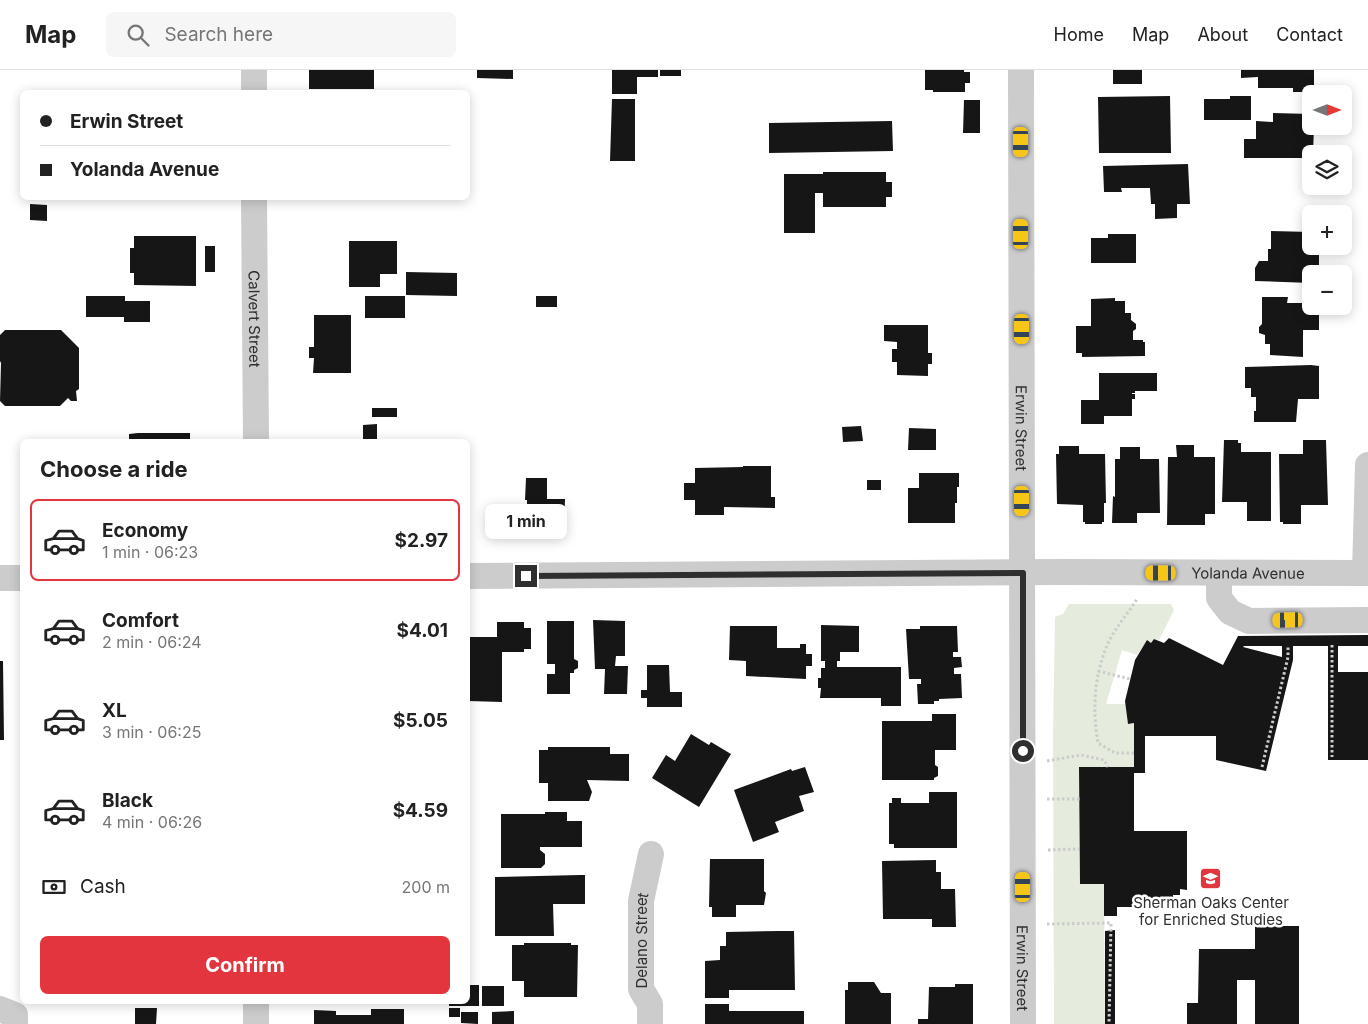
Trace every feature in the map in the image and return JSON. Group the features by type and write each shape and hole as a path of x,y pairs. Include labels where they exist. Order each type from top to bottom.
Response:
{"street":[{"path":"254,70 254,90"},
{"name":"Erwin Street","path":"1021,70 1023,1024"},
{"name":"Calvert Street","path":"254,200 256,439"},
{"path":"1366,573 1368,464"},
{"path":"1219,573 1219,598 1230,612 1249,621 1368,620"},
{"name":"Yolanda Avenue","path":"470,576 1366,573"},
{"path":"0,578 20,578"},
{"name":"Delano Street","path":"650,1024 650,1004 641,989 641,902 651,854"},
{"path":"256,1004 256,1024"},
{"path":"0,1009 15,1015 15,1024"}],"path":[{"path":"1134,753 1115,753 1098,743 1094,724 1094,697 1098,670 1110,640 1137,599"},
{"path":"1262,767 1288,657 1288,620"},
{"path":"1332,620 1332,757"},
{"path":"1098,670 1130,679"},
{"path":"1047,761 1081,755 1104,760 1108,767"},
{"path":"1047,799 1080,799"},
{"path":"1048,850 1079,849"},
{"path":"1047,924 1111,923 1109,1024"}],"green space":[{"path":"1069,604 1171,604 1174,610 1159,640 1154,639 1151,643 1147,641 1137,655 1122,650 1106,704 1126,704 1128,724 1134,723 1134,767 1079,767 1080,884 1104,884 1105,1024 1054,1024 1053,734 1055,617 1063,614"}],"building":[{"path":"309,70 374,70 374,89 309,89"},
{"path":"477,70 513,70 513,79 477,78"},
{"path":"612,70 658,70 658,77 637,77 637,94 612,94"},
{"path":"660,70 681,70 681,76 660,76"},
{"path":"925,70 964,70 964,72 970,72 970,83 965,83 965,92 933,92 933,90 925,90"},
{"path":"1113,70 1142,70 1142,84 1113,84"},
{"path":"1241,70 1314,70 1314,85 1302,85 1302,92 1293,92 1293,88 1258,88 1258,77 1241,78"},
{"path":"1170,96 1171,153 1099,153 1098,97"},
{"path":"1230,96 1251,96 1251,120 1204,120 1204,99 1230,99"},
{"path":"612,99 635,99 635,161 610,161"},
{"path":"964,100 980,100 980,133 963,133"},
{"path":"1273,113 1302,114 1302,135 1314,135 1313,145 1302,145 1302,158 1244,158 1244,139 1256,139 1256,121 1273,122"},
{"path":"892,121 893,151 769,153 769,123"},
{"path":"1188,164 1190,204 1177,204 1177,218 1155,219 1155,204 1151,204 1150,188 1121,188 1122,192 1104,192 1103,166"},
{"path":"823,172 886,172 886,182 892,182 892,197 886,197 886,207 823,207 823,193 815,193 815,233 784,233 784,174 823,174"},
{"path":"30,204 47,205 47,221 30,220"},
{"path":"1271,231 1302,232 1302,255 1319,255 1319,265 1302,265 1302,283 1255,281 1255,268 1259,261 1268,261 1268,249 1271,249"},
{"path":"1108,234 1136,234 1136,263 1091,263 1091,238 1108,238"},
{"path":"134,236 196,236 196,286 134,285 134,273 130,273 130,248 134,248"},
{"path":"349,241 397,241 397,274 380,274 380,287 349,287"},
{"path":"205,246 215,246 215,272 205,272"},
{"path":"406,272 457,273 457,296 406,295"},
{"path":"86,296 125,296 125,301 150,301 150,322 124,322 124,317 86,317"},
{"path":"365,296 405,296 405,318 365,318"},
{"path":"536,296 557,296 557,307 536,307"},
{"path":"1262,297 1288,297 1287,303 1302,303 1302,315 1319,315 1319,330 1303,330 1303,357 1270,355 1270,344 1265,344 1265,335 1259,333 1259,327 1262,324"},
{"path":"1115,298 1115,301 1125,301 1125,313 1131,313 1131,320 1136,324 1136,329 1133,331 1133,340 1143,340 1145,342 1145,356 1082,357 1082,353 1076,353 1076,326 1091,326 1091,299"},
{"path":"314,315 351,315 351,373 313,373 314,358 309,358 309,347 314,347"},
{"path":"884,325 928,325 928,353 932,353 932,364 928,364 928,376 897,375 897,362 892,362 892,349 897,349 897,342 884,341"},
{"path":"5,330 61,330 79,348 79,389 76,391 77,401 71,401 68,398 60,406 5,406 0,401 0,335"},
{"path":"1319,366 1319,399 1298,399 1296,422 1254,422 1256,397 1251,397 1251,388 1245,388 1245,367"},
{"path":"1099,373 1157,373 1157,391 1135,391 1135,393 1132,393 1135,394 1135,399 1132,399 1132,416 1104,416 1104,424 1081,424 1081,400 1099,400"},
{"path":"372,408 397,408 397,417 372,417"},
{"path":"377,424 377,439 363,439 363,425"},
{"path":"861,426 863,441 843,442 842,427"},
{"path":"909,428 936,429 936,450 908,450"},
{"path":"190,433 190,439 129,439 129,434"},
{"path":"1224,440 1238,440 1238,443 1241,443 1241,452 1271,452 1271,521 1247,521 1247,502 1222,502"},
{"path":"1303,440 1326,440 1328,505 1301,505 1301,524 1283,524 1283,522 1280,522 1279,454 1303,454"},
{"path":"1176,445 1194,445 1194,457 1215,457 1215,514 1205,514 1205,525 1167,525 1168,457 1177,457"},
{"path":"1059,446 1079,446 1079,454 1105,454 1106,503 1104,503 1104,522 1102,524 1085,524 1083,522 1083,505 1057,504 1056,454 1059,454"},
{"path":"1120,447 1140,447 1140,459 1159,459 1160,513 1137,513 1137,523 1112,523 1113,496 1115,497 1115,459 1120,459"},
{"path":"771,466 771,497 775,497 775,508 724,507 724,515 695,515 695,500 684,500 684,483 695,483 695,468"},
{"path":"919,473 959,473 957,503 955,503 955,523 908,523 908,488 919,488"},
{"path":"526,478 547,478 547,499 565,499 564,528 537,528 537,534 509,534 509,511 527,511 527,500 525,500"},
{"path":"867,480 881,480 881,490 867,490"},
{"path":"593,620 625,621 625,656 616,656 615,666 628,666 627,694 604,694 605,669 595,669"},
{"path":"547,621 574,621 574,659 578,661 578,668 574,670 574,673 570,673 570,694 547,694 547,674 555,674 555,664 547,664"},
{"path":"497,622 524,622 524,628 531,628 531,649 524,649 524,652 502,652 502,702 470,701 470,637 497,637"},
{"path":"821,625 859,626 859,652 840,652 840,661 837,661 837,667 901,667 901,706 881,706 881,698 820,698 821,688 818,688 818,678 821,678 821,668 825,668 825,661 821,661"},
{"path":"730,626 777,626 777,648 800,648 800,644 806,644 806,654 812,654 812,666 806,666 806,679 746,676 746,661 729,660"},
{"path":"920,626 957,626 958,652 953,652 953,657 961,657 962,667 954,668 954,674 961,674 962,698 939,699 939,701 934,701 934,704 918,704 917,684 921,684 921,679 909,679 906,629 920,629"},
{"path":"1368,635 1368,646 1338,646 1338,672 1368,672 1368,760 1328,760 1328,646 1293,646 1293,660 1266,771 1216,760 1216,736 1145,736 1145,773 1134,773 1134,831 1187,831 1187,890 1180,889 1180,895 1173,895 1174,907 1117,907 1117,916 1104,916 1104,884 1080,884 1079,767 1134,767 1134,723 1128,724 1125,701 1135,660 1147,640 1151,643 1154,639 1164,643 1169,638 1223,665 1238,636","holes":["1244,646 1282,646 1282,657 1243,647"]},
{"path":"0,661 3,661 4,740 0,740"},
{"path":"647,665 669,665 670,692 682,692 682,707 647,707 647,698 641,698 641,690 647,690"},
{"path":"932,714 956,714 956,750 935,750 935,765 938,767 938,776 934,780 882,780 882,721 932,721"},
{"path":"691,734 709,745 711,742 731,754 699,807 652,778 666,755 675,761"},
{"path":"548,747 610,747 610,754 629,754 629,781 587,780 592,792 589,801 548,801 548,783 539,783 539,750 548,750"},
{"path":"805,767 814,792 799,796 804,811 775,822 779,832 753,842 734,790 791,769 792,771"},
{"path":"929,792 957,792 957,848 894,848 894,844 889,844 889,803 892,803 892,798 901,798 901,803 929,803"},
{"path":"545,812 567,812 567,821 582,821 582,847 540,847 540,850 545,854 545,864 541,868 501,868 501,814 545,814"},
{"path":"710,859 764,859 764,891 766,893 764,905 736,905 736,917 712,917 712,907 709,907"},
{"path":"936,860 936,872 941,872 941,889 955,889 956,927 932,927 932,919 883,919 882,861"},
{"path":"585,875 585,904 553,904 554,936 495,936 495,877"},
{"path":"1255,921 1264,921 1264,926 1299,926 1299,1024 1255,1024 1255,980 1237,980 1237,1024 1187,1024 1187,1003 1198,1003 1199,949 1255,949"},
{"path":"1115,930 1115,1024 1105,1024 1105,931"},
{"path":"794,931 795,990 729,990 729,998 705,998 705,961 720,960 720,946 726,946 726,932"},
{"path":"524,943 571,943 571,945 578,945 577,997 524,997 524,981 512,981 512,945 524,945"},
{"path":"848,982 874,982 881,993 891,993 891,1024 845,1024 845,990 848,990"},
{"path":"955,984 973,984 973,1024 918,1024 918,1019 928,1019 929,987 955,987"},
{"path":"470,985 479,985 479,1006 449,1006 449,1004 470,1004"},
{"path":"482,986 504,986 504,1006 482,1006"},
{"path":"705,1004 729,1004 729,1011 804,1011 804,1024 705,1024"},
{"path":"135,1008 157,1008 156,1024 135,1024"},
{"path":"449,1008 460,1008 460,1017 449,1017"},
{"path":"371,1009 404,1009 404,1024 314,1024 314,1010 336,1011 336,1015 371,1015"},
{"path":"514,1011 514,1024 492,1024 492,1012"},
{"path":"461,1012 478,1012 478,1024 461,1023"}],"place":[{"name":"Sherman Oaks Center for Enriched Studies","path":"1211,879"}],"route":[{"path":"526,576 1023,573 1023,751"}]}
